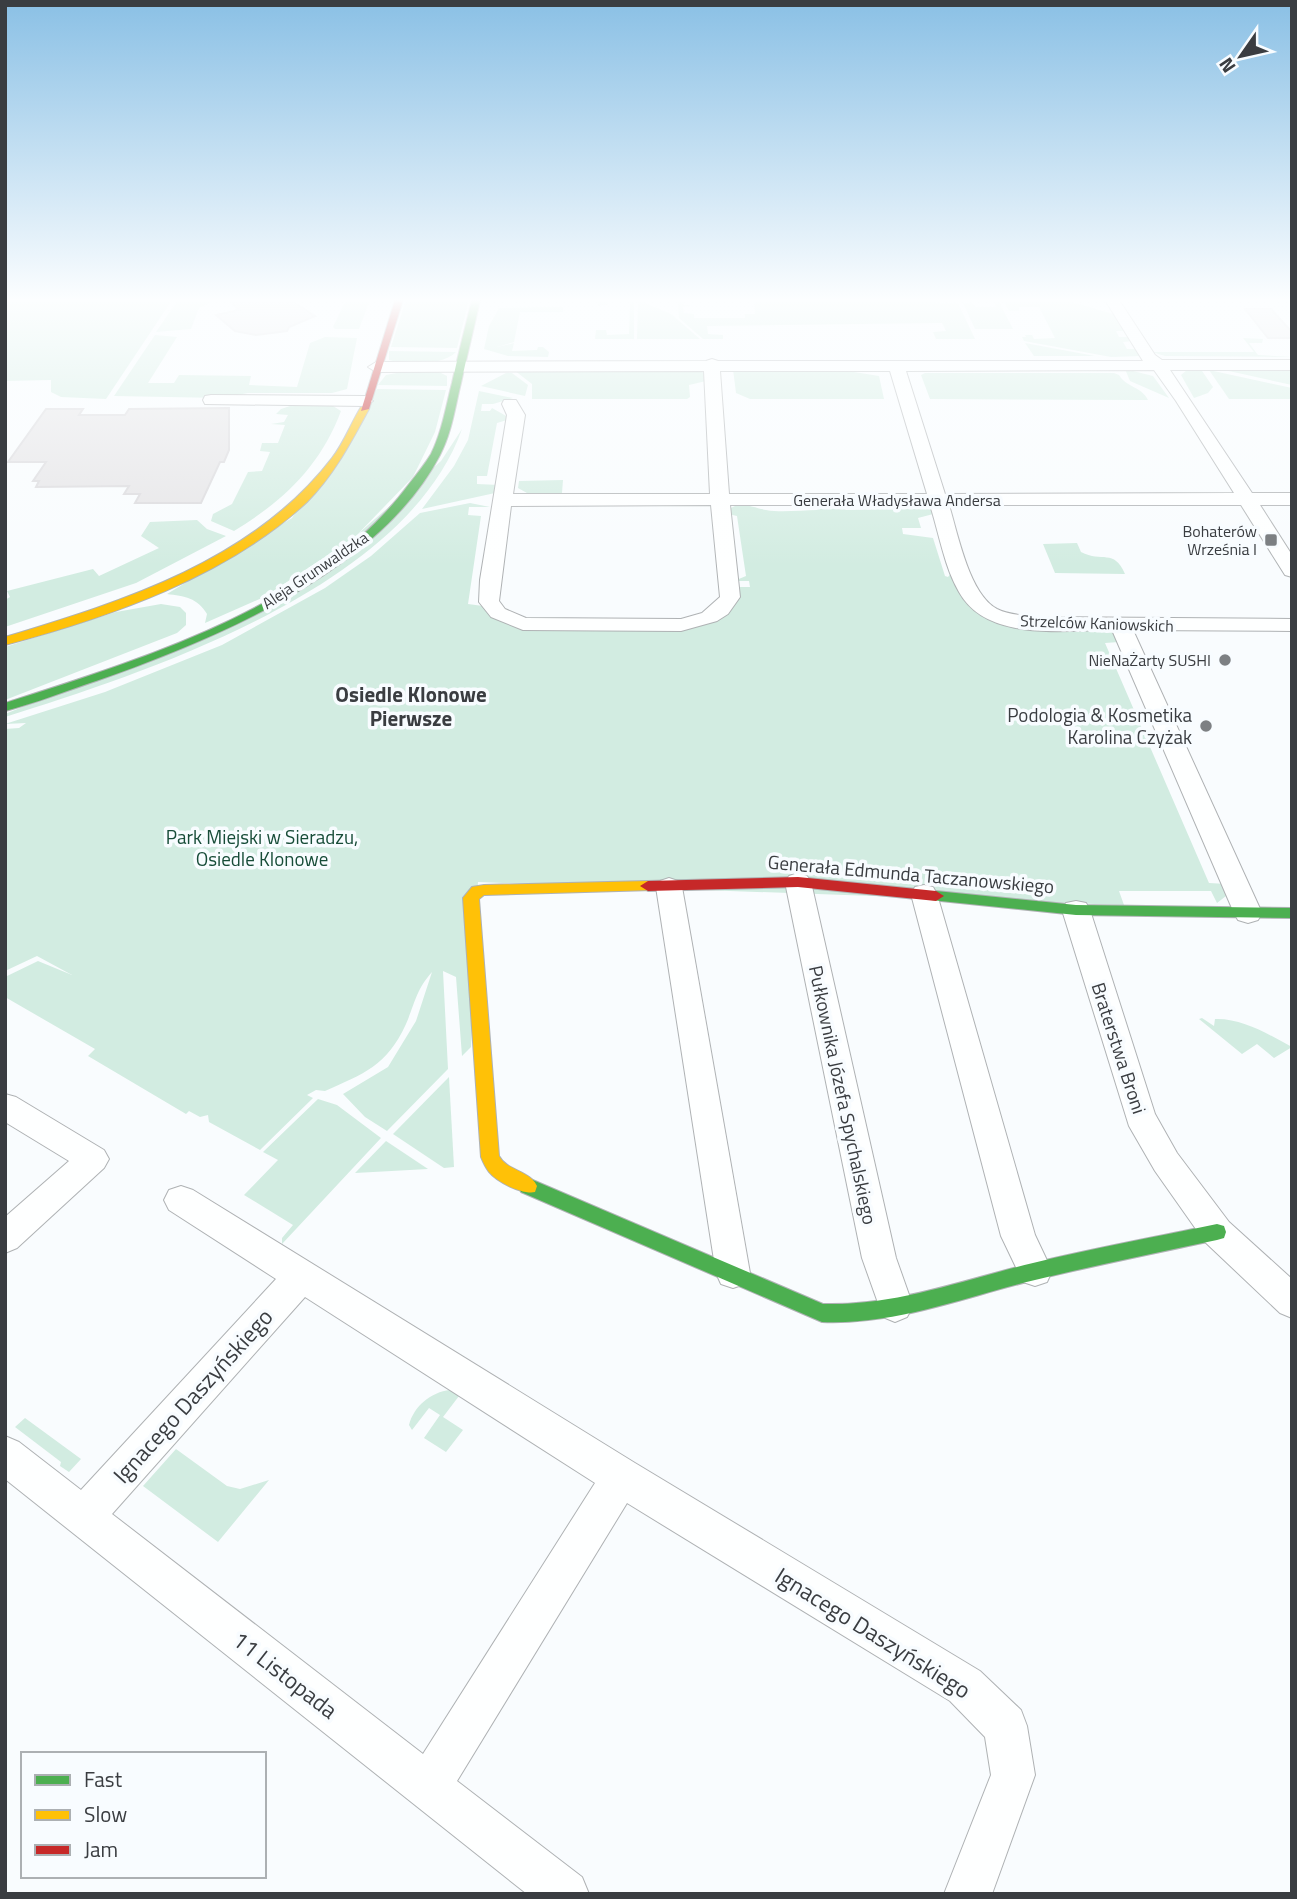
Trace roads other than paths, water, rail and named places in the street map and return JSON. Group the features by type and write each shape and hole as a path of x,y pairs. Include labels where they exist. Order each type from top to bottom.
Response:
{"street":[{"path":"116,606 196,570 254,537 298,504 337,462 353,435 369,389"},
{"name":"Aleja Grunwaldzka","path":"5,707 174,647 254,610 350,550 379,526 405,499 432,460 445,431 455,389"},
{"path":"510,404 516,415 489,602 498,613 523,624 668,625 708,618 722,611 730,597 720,500 713,389"},
{"name":"Strzelców Kaniowskich","path":"903,389 970,598 988,613 1005,619 1035,623 1292,625"},
{"path":"1174,389 1240,485 1245,499 1292,571"},
{"path":"211,400 365,401"},
{"name":"Generała Władysława Andersa","path":"502,500 1292,499"},
{"path":"5,642 116,606 147,599 173,600"},
{"path":"174,647 195,621"},
{"path":"1120,624 1248,913"},
{"name":"Generała Edmunda Taczanowskiego","path":"733,1273 508,1177 492,1162 485,1114 470,904 474,894 484,890 799,883 1076,910 1292,913"},
{"name":"Pułkownika Józefa Spychalskiego","path":"799,883 879,1258 895,1306"},
{"path":"670,887 733,1273 822,1313 860,1314 1035,1271 1217,1232"},
{"path":"924,894 1018,1236 1035,1271"},
{"name":"Braterstwa Broni","path":"1076,910 1140,1117 1166,1162 1217,1232 1292,1302"},
{"path":"5,1106 93,1159 5,1238"},
{"name":"Ignacego Daszyńskiego","path":"181,1200 621,1477 965,1686 1005,1726 1013,1775 968,1894"},
{"name":"Ignacego Daszyńskiego","path":"84,1516 301,1276"},
{"name":"11 Listopada","path":"11,1471 84,1516 565,1894"},
{"path":"428,1787 621,1477"}],"place":[{"name":"Bohaterów Września I","path":"1271,540"},
{"name":"NieNaŻarty SUSHI","path":"1225,660"},
{"name":"Podologia & Kosmetika Karolina Czyżak","path":"1206,726"}],"district":[{"name":"Osiedle Klonowe Pierwsze","path":"411,707"}],"park label":[{"name":"Park Miejski w Sieradzu, Osiedle Klonowe","path":"262,848"}]}
